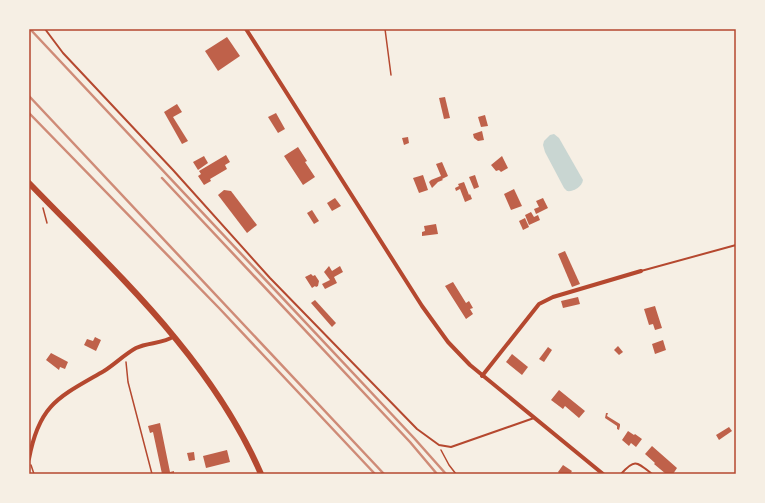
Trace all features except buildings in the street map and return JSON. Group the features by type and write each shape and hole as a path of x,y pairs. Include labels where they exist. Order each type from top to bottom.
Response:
{"main road":[{"path":"29,183 148,307 198,366 226,408 251,452 261,474"}],"street":[{"path":"246,29 433,321 454,349 482,376 603,474"},
{"path":"482,376 539,304 553,297 641,271"},
{"path":"29,458 35,434 41,420 47,410 61,397 142,345 169,339 174,336"}],"lane":[{"path":"45,29 63,53 173,170 270,278 411,424 439,445 451,447 534,418"},
{"path":"641,271 736,245"},
{"path":"621,474 629,465 636,463 652,474"}],"path":[{"path":"385,29 391,75"},
{"path":"42,204 47,223"},
{"path":"125,356 128,382 152,474"},
{"path":"439,445 449,465 456,474"},
{"path":"29,458 34,474"}],"shaded area":[{"path":"554,134 559,138 583,180 579,187 572,191 567,191 564,188 545,152 543,145 544,141 550,135"}],"railway":[{"path":"30,29 414,438 446,474"},
{"path":"29,96 384,474"},
{"path":"29,113 219,308 375,474"},
{"path":"162,178 410,442 437,474"}]}
